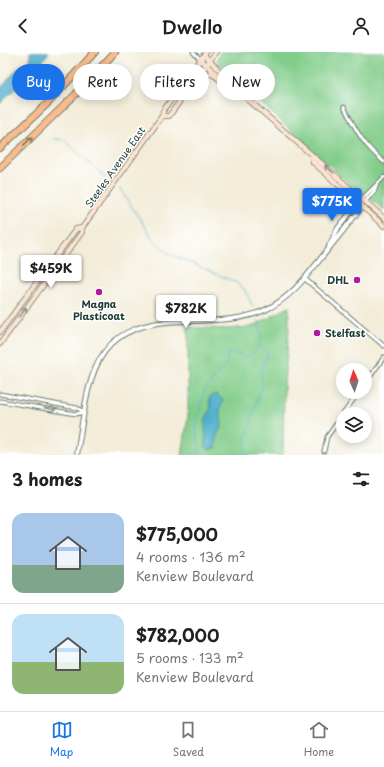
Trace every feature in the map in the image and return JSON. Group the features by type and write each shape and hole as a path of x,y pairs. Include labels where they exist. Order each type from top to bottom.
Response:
{"highway":[{"path":"0,148 48,103 94,52"},
{"path":"0,168 75,95 115,52"}],"main road":[{"name":"Steeles Avenue East","path":"208,63 216,52"},
{"path":"203,55 208,63 217,72"},
{"name":"Steeles Avenue East","path":"0,344 82,232 82,228 162,116 163,111 203,55"},
{"name":"Steeles Avenue East","path":"162,116 169,116 180,100"},
{"path":"247,100 312,156 317,158 384,218"},
{"path":"312,156 313,162 384,226"},
{"name":"Steeles Avenue East","path":"0,332 76,229 82,228"}],"street":[{"path":"193,52 203,55"},
{"path":"344,106 355,130 384,162"},
{"path":"77,455 89,383 96,365 111,345 129,331 142,325 160,322 234,319 251,316 278,303 305,279 325,253 338,228 375,190 376,186 384,177"},
{"path":"305,279 384,346"},
{"path":"372,374 384,357"},
{"path":"0,394 77,408 84,412"},
{"path":"15,404 16,398"},
{"path":"0,401 76,414 84,412"},
{"path":"324,450 327,437 336,424"}],"green space":[{"path":"220,52 384,52 384,210 363,192 356,190 258,100 275,100 275,64 220,64 217,61"},
{"path":"289,307 289,330 284,384 283,455 182,455 188,417 188,327 226,329 252,327"}],"water":[{"path":"30,52 49,52 41,64 36,64 30,60"},
{"path":"12,75 12,92 0,104 0,89"},
{"path":"216,394 223,400 220,410 222,426 217,435 216,447 209,450 206,446 205,421 211,407 209,400 211,396"}],"waterway":[{"path":"54,139 64,140 106,178"},
{"path":"120,189 153,239 168,253 237,283 244,289 253,307"},
{"path":"200,455 196,428 205,389 227,363 228,353 231,352 247,357 256,350 259,346 261,337 258,320"},
{"path":"247,455 245,451 245,442 262,385 261,370 268,352 261,345"}],"place":[{"name":"DHL","path":"357,280"},
{"name":"Magna Plasticoat","path":"99,292"},
{"name":"Stelfast","path":"317,333"}]}
